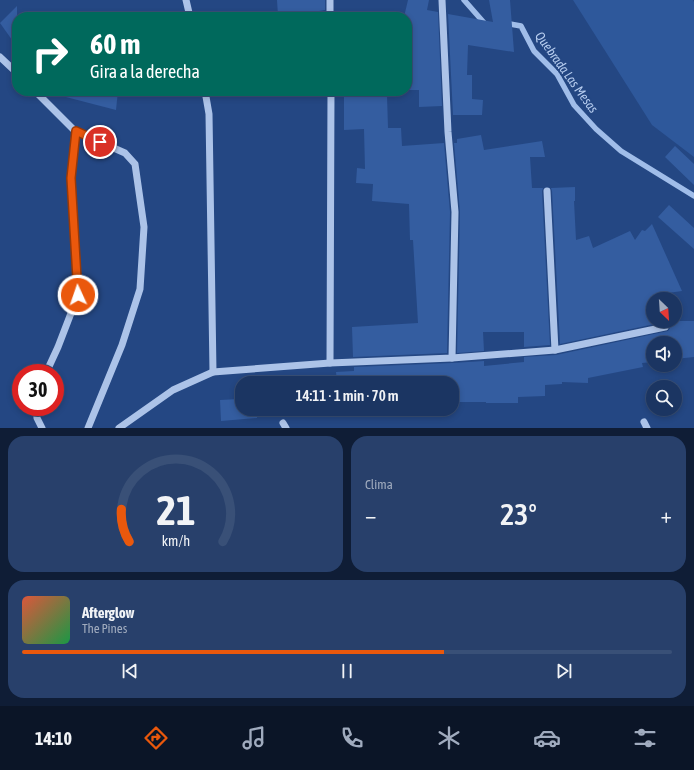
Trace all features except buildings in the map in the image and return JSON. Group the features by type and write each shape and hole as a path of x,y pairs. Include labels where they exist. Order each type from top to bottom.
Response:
{"street":[{"path":"186,0 189,12"},
{"path":"330,0 330,12"},
{"path":"442,0 448,132 455,212 452,358"},
{"path":"0,56 12,68"},
{"path":"40,96 76,131 125,153 135,164 144,227 140,289 122,345 88,428"},
{"path":"206,96 209,114 213,372"},
{"path":"330,363 331,96"},
{"path":"50,364 78,295 71,178 76,131"},
{"path":"548,191 555,350"},
{"path":"119,428 173,390 213,372 330,363 452,358 555,350 660,328"},
{"path":"37,416 42,428"}],"shaded area":[{"path":"573,0 693,0 694,157 652,125"}],"waterway":[{"name":"Quebrada Las Mesas","path":"464,0 486,25"},
{"name":"Quebrada Las Mesas","path":"506,26 510,24 521,26 534,51 557,74 574,105 596,129 621,151 694,196"}],"route":[{"path":"78,295 71,178 76,131 100,142"}]}
